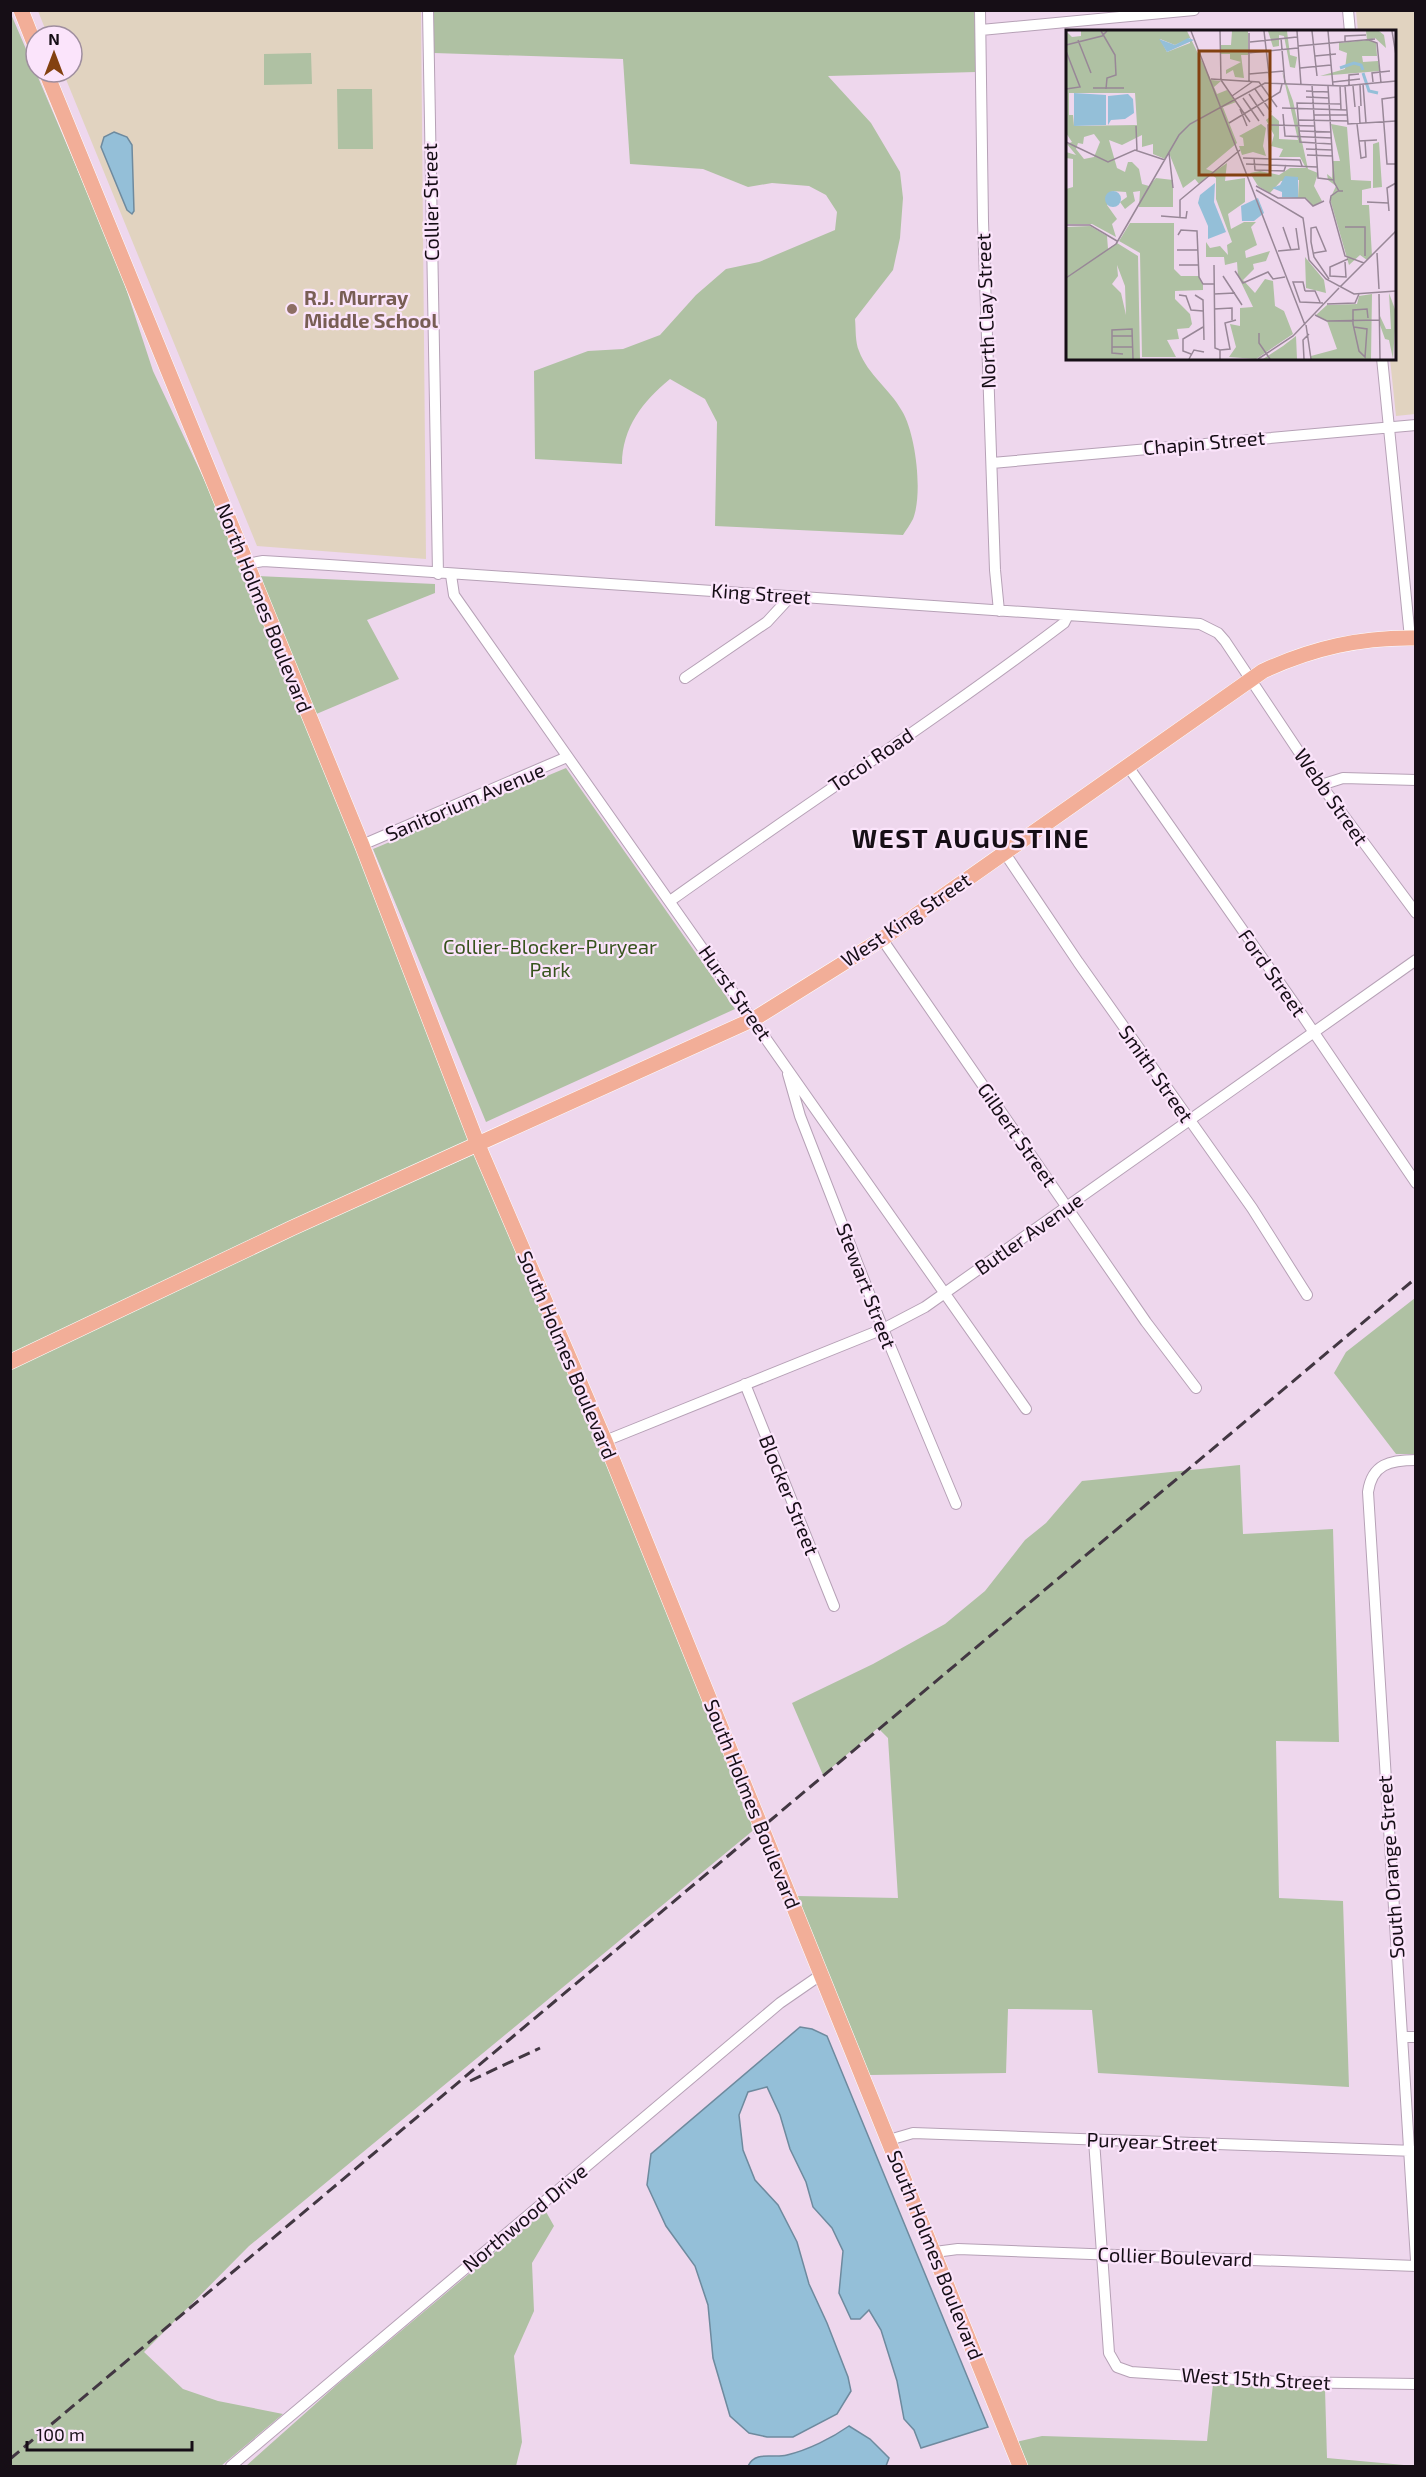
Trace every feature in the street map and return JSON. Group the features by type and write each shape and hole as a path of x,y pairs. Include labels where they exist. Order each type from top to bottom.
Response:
{"main road":[{"path":"21,10 27,24"},
{"name":"North Holmes Boulevard","path":"51,84 362,845 478,1145"},
{"name":"West King Street","path":"10,1362 292,1228 754,1019 882,939 1251,678 1289,659 1329,646 1384,637 1413,638"},
{"name":"South Holmes Boulevard","path":"478,1145 605,1441 1020,2466"}],"street":[{"name":"Collier Street","path":"428,10 438,574"},
{"name":"North Clay Street","path":"980,10 983,221 999,611"},
{"path":"981,30 1194,10"},
{"path":"1348,10 1350,30"},
{"path":"1382,360 1413,638"},
{"name":"Chapin Street","path":"992,463 1416,425"},
{"name":"King Street","path":"246,564 263,561 1200,624 1225,641 1251,678"},
{"name":"Hurst Street","path":"450,575 454,595 1026,1409"},
{"path":"685,678 767,621 791,596"},
{"name":"Tocoi Road","path":"670,901 795,812 994,676 1064,623 1068,615"},
{"name":"Webb Street","path":"1251,678 1321,785 1416,913"},
{"name":"Sanitorium Avenue","path":"362,845 567,757"},
{"name":"Ford Street","path":"1127,765 1314,1032 1416,1183"},
{"path":"1321,785 1343,778 1416,780"},
{"name":"Smith Street","path":"1004,852 1252,1208 1307,1295"},
{"name":"Gilbert Street","path":"882,939 1067,1207 1196,1388"},
{"name":"Butler Avenue","path":"605,1441 883,1329 946,1293 1416,960"},
{"name":"Stewart Street","path":"786,1065 800,1116 883,1329 956,1504"},
{"name":"Blocker Street","path":"745,1384 834,1606"},
{"name":"South Orange Street","path":"1416,1460 1394,1460 1384,1464 1373,1474 1368,1492 1402,2037 1412,2151 1416,2260"},
{"name":"Northwood Drive","path":"231,2466 780,2003 822,1974"},
{"path":"1402,2037 1416,2037"},
{"name":"Puryear Street","path":"889,2140 914,2133 1412,2151"},
{"path":"1094,2140 1100,2254"},
{"name":"Collier Boulevard","path":"934,2252 958,2249 1416,2266"},
{"name":"West 15th Street","path":"1100,2254 1109,2349 1112,2361 1117,2367 1131,2372 1279,2382 1416,2384"}],"shaded area":[{"name":"R.J. Murray Middle School","path":"38,11 421,11 426,559 257,546 68,84 84,84 84,24 43,24"},
{"path":"1356,11 1415,11 1415,414 1396,416 1390,360 1396,360 1396,30 1358,30"}],"green space":[{"path":"434,11 975,11 976,72 828,76 871,123 900,172 903,198 900,238 893,270 855,319 857,344 863,360 897,403 911,434 917,464 916,508 913,519 903,535 715,526 717,422 705,399 670,379 651,396 636,416 626,439 622,464 535,459 534,371 588,351 623,349 660,335 696,295 726,269 759,262 835,230 837,212 826,195 809,186 772,183 748,187 703,169 630,164 623,59 434,53"},
{"path":"11,14 24,44 24,84 41,84 119,267 153,371 216,505 357,848 470,1142 11,1355"},
{"path":"311,53 312,84 264,85 264,54"},
{"path":"337,89 372,89 373,149 338,149"},
{"path":"257,576 435,584 435,593 367,620 399,679 314,715"},
{"name":"Collier-Blocker-Puryear Park","path":"566,768 735,1009 486,1122 373,849"},
{"path":"475,1154 600,1444 756,1828 249,2246 144,2352 183,2389 218,2401 283,2414 221,2466 11,2466 11,1369 294,1234"},
{"path":"1415,1298 1415,1454 1396,1454 1334,1373 1346,1352"},
{"path":"1240,1465 1243,1534 1333,1529 1339,1742 1276,1741 1279,1898 1343,1901 1349,2087 1098,2073 1092,2010 1008,2009 1006,2073 869,2075 796,1896 898,1898 888,1738 878,1728 823,1775 792,1703 873,1664 945,1624 985,1591 1025,1540 1046,1523 1082,1481"},
{"path":"545,2210 554,2226 532,2263 534,2311 514,2356 522,2442 516,2466 246,2466 339,2383"},
{"path":"1213,2384 1325,2389 1327,2458 1415,2466 1025,2466 1016,2442 1042,2436 1207,2441"}],"water":[{"path":"114,132 127,137 132,145 134,211 132,214 127,210 101,147 104,137"},
{"path":"800,2027 812,2029 827,2036 988,2427 921,2448 914,2430 904,2419 897,2381 881,2330 869,2310 860,2319 851,2319 839,2293 843,2251 832,2228 813,2207 806,2182 790,2149 780,2115 767,2087 748,2092 739,2115 743,2150 755,2180 778,2205 797,2242 809,2284 827,2323 848,2377 851,2391 837,2414 793,2437 767,2437 749,2433 730,2416 713,2358 708,2305 695,2266 666,2226 647,2185 651,2154"},
{"path":"849,2426 870,2439 889,2458 886,2466 748,2466 756,2458 782,2456 803,2450"}],"railway":[{"path":"10,2459 1416,1278"},
{"path":"470,2081 540,2048"}],"place":[{"name":"R.J. Murray Middle School","path":"292,309"}],"district":[{"name":"WEST AUGUSTINE","path":"971,839"}]}
